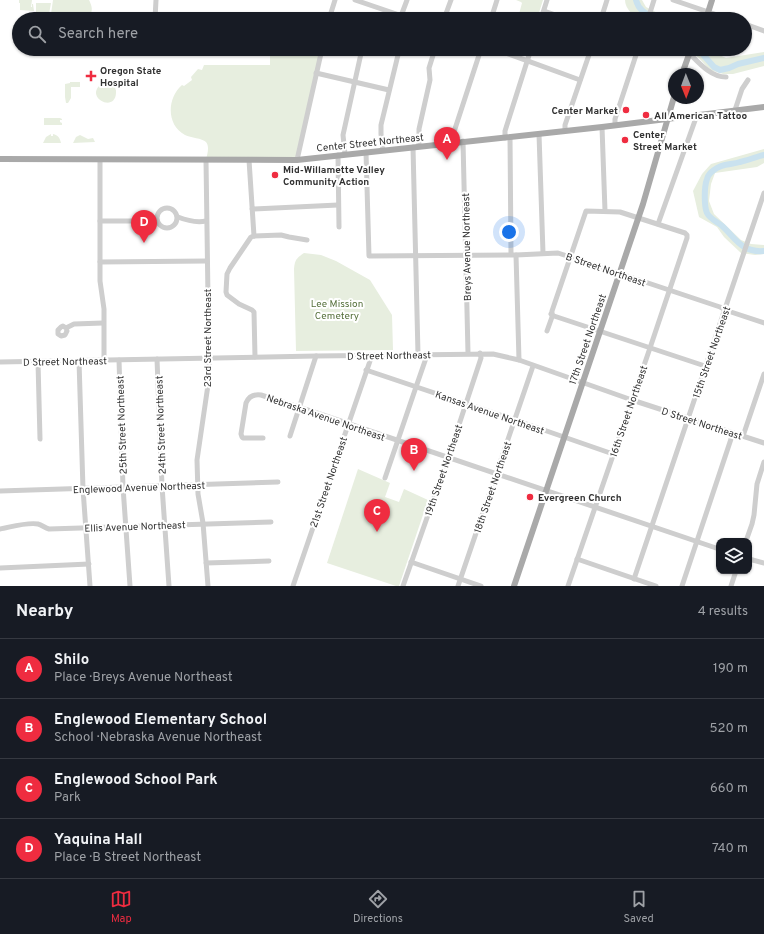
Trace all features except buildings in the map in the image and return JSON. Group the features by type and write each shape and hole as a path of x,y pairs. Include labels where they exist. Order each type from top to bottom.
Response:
{"main road":[{"path":"708,12 712,0"},
{"path":"684,68 689,56"},
{"name":"17th Street Northeast","path":"514,586 639,218 672,104"},
{"name":"Center Street Northeast","path":"3,161 297,160 602,127 764,107"}],"street":[{"path":"155,12 156,0"},
{"path":"331,12 335,0"},
{"path":"355,0 390,12"},
{"path":"374,6 376,0"},
{"path":"402,12 407,0"},
{"path":"446,12 450,0"},
{"path":"493,12 497,0"},
{"path":"547,12 544,11 548,0"},
{"path":"603,12 607,0"},
{"path":"650,12 654,0"},
{"path":"673,0 708,12"},
{"path":"752,27 764,31"},
{"path":"297,160 320,56"},
{"path":"345,154 343,135 360,56"},
{"path":"383,150 381,130 398,56"},
{"path":"418,354 416,147 430,80 429,68 433,56"},
{"path":"453,143 452,138 479,56"},
{"path":"514,56 580,80"},
{"path":"519,360 507,137 505,131 529,56"},
{"path":"565,131 565,125 588,56"},
{"path":"615,125 615,119 636,56"},
{"path":"696,56 709,72 726,77"},
{"path":"316,73 390,90"},
{"path":"734,110 742,89 748,80"},
{"path":"547,331 552,317 551,314 586,211 620,212 658,224 697,115"},
{"path":"602,127 605,211"},
{"path":"539,134 544,253"},
{"name":"Breys Avenue Northeast","path":"463,142 468,353"},
{"name":"B Street Northeast","path":"366,152 369,256 558,253 764,323"},
{"path":"338,155 339,227"},
{"path":"100,160 100,281 103,301 104,361"},
{"name":"23rd Street Northeast","path":"206,160 209,358 208,385 197,464 197,484 203,524 208,586"},
{"path":"249,160 254,236"},
{"name":"15th Street Northeast","path":"634,579 764,193"},
{"path":"252,209 338,205"},
{"path":"167,207 173,209 178,217 176,224 170,228 161,226 157,220 159,211 167,207"},
{"path":"178,217 192,222 206,220"},
{"path":"100,221 157,220"},
{"name":"16th Street Northeast","path":"568,586 687,238 685,233 658,224"},
{"path":"255,357 254,312 239,304 227,295 228,274 230,268 254,236 281,235 307,240"},
{"path":"100,262 207,261"},
{"path":"551,314 600,332 705,366"},
{"path":"66,328 74,324 104,323"},
{"name":"D Street Northeast","path":"0,362 468,353 497,354 519,360 632,400 764,443"},
{"name":"19th Street Northeast","path":"403,586 466,404 481,358 480,353"},
{"path":"385,478 425,360 425,354"},
{"name":"21st Street Northeast","path":"293,586 370,361 370,355"},
{"path":"290,436 316,356"},
{"name":"24th Street Northeast","path":"157,359 162,486 169,586"},
{"name":"25th Street Northeast","path":"119,360 122,487 130,586"},
{"path":"79,361 83,489 90,586"},
{"path":"38,362 40,439"},
{"name":"18th Street Northeast","path":"458,586 533,366"},
{"name":"Kansas Avenue Northeast","path":"366,370 613,454"},
{"path":"743,436 764,374"},
{"name":"Nebraska Avenue Northeast","path":"263,438 242,437 241,431 248,399 256,394 716,548"},
{"path":"682,586 733,433"},
{"path":"747,538 754,516 757,484 764,462"},
{"name":"Englewood Avenue Northeast","path":"0,491 278,482"},
{"name":"Ellis Avenue Northeast","path":"0,529 20,525 36,524 49,529 271,522"},
{"path":"577,559 656,586"},
{"path":"752,560 764,564"},
{"path":"206,563 269,561"},
{"path":"411,562 481,586"},
{"path":"0,568 89,564"},
{"path":"731,586 735,574"}],"green space":[{"path":"19,0 32,0 31,7 33,4 34,11 20,10"},
{"path":"53,0 89,0 92,6 92,12 51,12"},
{"path":"516,0 543,0 539,12 520,12 521,2"},
{"path":"625,0 642,0 646,7 656,12 631,12 625,3"},
{"path":"36,3 51,3 49,12 36,12"},
{"path":"764,52 764,66 733,74 723,74 710,70 696,56 722,56 726,58 752,56 752,54"},
{"path":"270,56 320,56 297,160 206,160 208,149 206,142 185,135 174,125 171,104 177,90 182,85 184,86 192,80 191,77 198,69 202,70 204,65 270,65"},
{"path":"70,82 80,82 80,87 71,87 71,98 68,103 66,103 65,84"},
{"path":"103,83 110,84 115,88 116,93 111,102 101,101 96,93 97,88"},
{"path":"44,118 60,118 62,119 60,122 62,125 44,125"},
{"path":"51,134 51,136 53,136 53,134 57,136 61,143 43,143 46,137"},
{"path":"80,135 88,139 93,138 95,142 73,143 76,137"},
{"path":"764,149 764,163 757,167 715,173 711,184 709,201 714,214 741,240 751,244 764,245 764,254 755,255 741,253 724,237 717,227 699,217 693,191 702,174 711,164"},
{"name":"Lee Mission Cemetery","path":"304,253 321,255 336,261 370,280 392,315 393,350 296,351 294,269 297,259"},
{"path":"358,469 390,483 385,497 399,502 404,489 428,500 399,586 327,563"}],"waterway":[{"path":"636,0 639,7 644,12"},
{"path":"704,56 714,67 720,70 764,58"},
{"path":"764,155 737,163 723,165 717,168 707,178 705,187 705,206 710,217 721,225 744,247 756,251 764,251"}],"place":[{"name":"Oregon State Hospital","path":"91,76"},
{"name":"Center Market","path":"626,110"},
{"name":"All American Tattoo","path":"646,115"},
{"name":"Center Street Market","path":"625,140"},
{"name":"Shilo","path":"447,160"},
{"name":"Mid-Willamette Valley Community Action","path":"275,175"},
{"name":"Yaquina Hall","path":"144,243"},
{"name":"Englewood Elementary School","path":"414,471"},
{"name":"Evergreen Church","path":"530,497"},
{"name":"Englewood School Park","path":"377,532"}]}
